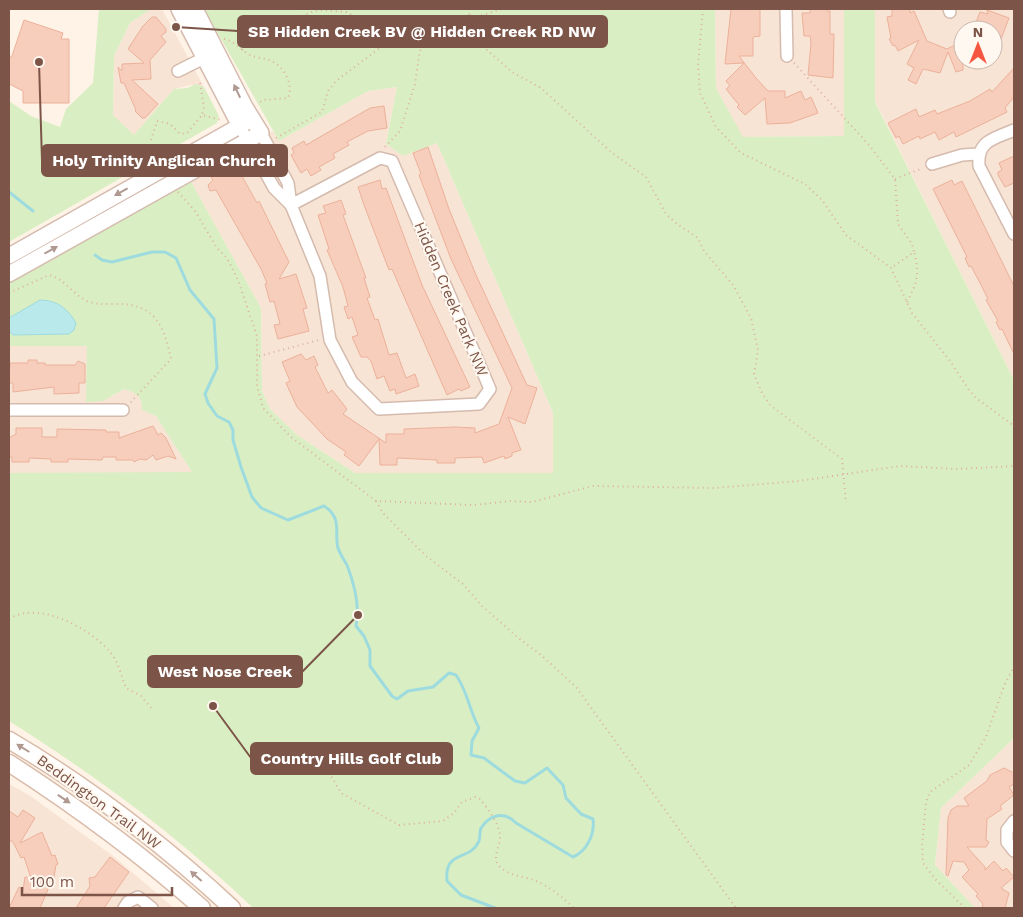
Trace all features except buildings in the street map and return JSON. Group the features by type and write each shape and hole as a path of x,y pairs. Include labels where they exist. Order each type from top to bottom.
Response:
{"main road":[{"name":"Beddington Trail NW","path":"9,740 112,808 178,860 232,908"},
{"name":"Beddington Trail NW","path":"9,763 87,815 160,871 202,908"}],"street":[{"path":"179,9 215,49"},
{"path":"195,9 215,49 246,123 247,140 274,188 291,205"},
{"path":"786,9 787,56"},
{"path":"178,72 215,49"},
{"path":"246,123 268,136 288,183 291,205"},
{"path":"9,256 246,123"},
{"path":"1014,130 982,145 978,154 979,166 1014,234"},
{"path":"9,274 247,140 268,136"},
{"path":"932,164 978,154"},
{"name":"Hidden Creek Park NW","path":"380,158 392,161 490,389 479,404 379,409 352,382 330,340 320,276 291,205 380,158"},
{"path":"9,410 123,410"},
{"path":"1014,821 1007,830 1007,842 1014,851"},
{"path":"124,908 128,902 138,897 152,908"}],"path":[{"path":"468,9 470,20 482,45 512,72 541,88 611,152 650,182 666,214 698,238 704,251 733,285 752,318 758,350 754,374 758,386 767,401 842,459 846,503"},
{"path":"242,50 270,27 318,10 347,12 363,22 410,32 430,30 470,20 502,9"},
{"path":"703,9 698,66 700,93 716,128 741,153 805,184 822,200 846,235 891,268 907,303 928,335 950,361 976,398 1014,426"},
{"path":"433,29 482,45"},
{"path":"385,147 400,131 415,84 424,36 430,30"},
{"path":"268,136 317,116 322,112 328,91 336,81 385,44 410,32"},
{"path":"215,49 229,40 251,56 278,64 288,78 290,94 288,98 263,100 257,104"},
{"path":"787,56 869,145 895,179 898,224 912,244 918,267 917,284 907,303"},
{"path":"151,140 157,121 170,124 180,134 187,133 202,115 204,107 200,83"},
{"path":"202,115 221,120"},
{"path":"895,179 932,164"},
{"path":"176,190 195,211 235,273 257,336 257,394 268,415 291,437 376,501 383,513 426,556 463,584 489,612 571,682 587,701 660,806 736,908"},
{"path":"891,268 914,252"},
{"path":"9,293 49,275 55,277 89,302 126,304 148,311 165,333 171,359 123,410"},
{"path":"258,356 321,339"},
{"path":"376,501 473,505 511,501 532,502 592,486 714,488 798,481 844,473 908,466 958,469 1014,466"},
{"path":"1014,579 1014,589"},
{"path":"9,619 27,613 43,613 60,617 77,626 110,651 117,662 126,688 141,696 152,709"},
{"path":"965,908 935,879 923,863 922,844 926,802 930,792 969,765 986,737 1004,686 1014,666"},
{"path":"319,755 341,792 349,799 398,824 426,824 443,821 454,813 462,802 475,796 489,812 500,836 496,857 498,865 505,871 535,880 551,889 574,908"}],"shaded area":[{"path":"151,9 162,9 204,87 191,85 174,89 134,135 113,115 114,56 130,23"},
{"path":"715,9 844,9 844,136 742,137 716,88"},
{"path":"875,9 1014,9 1014,380 875,101"},
{"path":"397,87 386,144 403,156 437,143 553,413 553,473 355,473 297,435 270,409 262,391 261,308 189,178 273,131 279,141 368,91"},
{"path":"9,346 87,346 111,397 124,389 135,392 142,401 142,410 156,416 193,473 9,473"},
{"path":"1014,738 1014,908 975,908 935,865 941,808"},
{"path":"9,784 29,795 113,856 174,908 9,908"}],"green space":[{"path":"99,9 151,9 130,23 114,56 113,115 134,135 174,89 187,88 196,84 204,87 219,116 217,123 9,242 9,101 31,116 60,127 66,109 93,83"},
{"path":"204,9 715,9 716,88 743,137 844,136 844,9 875,9 875,102 1014,380 1014,738 941,808 935,865 975,908 253,908 196,857 136,809 73,763 9,721 9,473 192,472 156,416 142,410 140,398 132,392 124,389 103,401 86,402 87,346 9,346 9,281 189,178 261,308 262,391 270,409 297,435 355,473 553,473 553,413 437,143 403,156 386,144 397,87 368,91 279,141"}],"water":[{"path":"40,300 52,302 66,310 76,323 74,330 69,334 13,335 9,331 9,318"}],"waterway":[{"path":"9,192 33,211"},
{"path":"95,255 102,260 112,262 152,252 165,252 176,258 190,290 214,319 217,368 205,394 208,403 217,416 229,422 233,430 233,440 252,497 261,508 288,520 324,506 334,516 337,526 338,548 347,565 356,595 356,626 364,636 370,650 370,666 392,696 397,699 408,691 433,687 449,673 456,675 479,728 472,741 471,755 484,758 515,781 525,783 547,768 563,785 566,798 581,814 593,819 593,830 589,841 582,851 573,857 507,817 493,817 485,823 480,830 479,841 474,849 453,860 449,865 447,881 461,895 495,908"}],"place":[{"name":"SB Hidden Creek BV @ Hidden Creek RD NW","path":"176,27"},
{"name":"Holy Trinity Anglican Church","path":"39,62"},
{"name":"West Nose Creek","path":"358,615"},
{"name":"Country Hills Golf Club","path":"213,706"}]}
